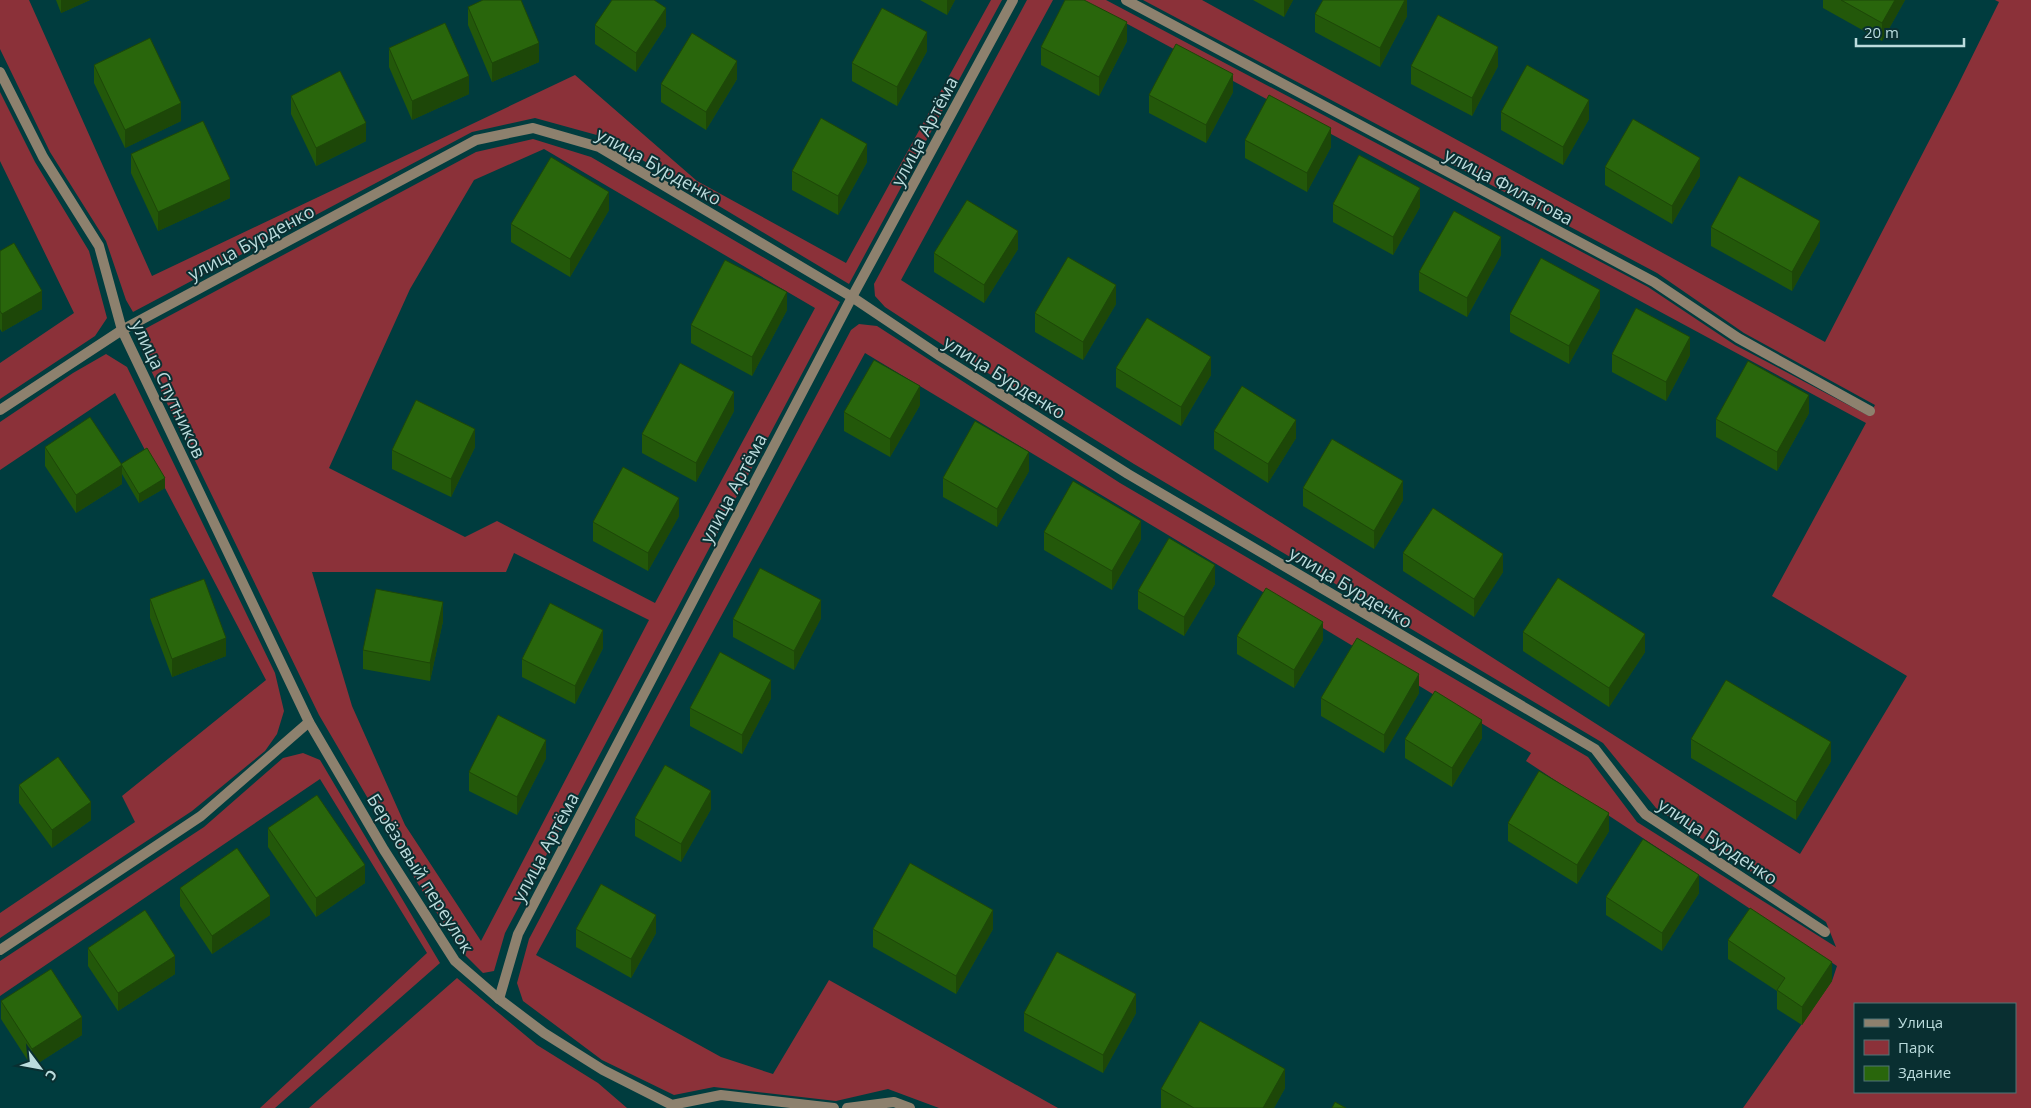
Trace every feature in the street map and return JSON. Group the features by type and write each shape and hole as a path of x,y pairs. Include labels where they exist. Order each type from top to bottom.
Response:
{"street":[{"name":"улица Артёма","path":"499,999 518,934 852,297 1014,0"},
{"name":"улица Филатова","path":"1126,0 1654,282 1738,338 1870,411"},
{"name":"улица Спутников","path":"0,72 43,157 99,246 122,330 309,722"},
{"name":"улица Бурденко","path":"0,410 122,330 476,140 534,128 599,147 852,297 940,356 1128,474 1595,749 1645,814 1825,932"},
{"name":"Берёзовый переулок","path":"309,722 384,850 455,961 544,1034 603,1070 672,1105 721,1095 834,1108"},
{"path":"0,950 201,816 309,722"},
{"path":"847,1108 894,1102 910,1108"}],"green space":[{"path":"0,0 29,0 152,276 575,75 697,181 846,263 991,0 1002,0 849,284 604,137 535,118 472,132 133,312 126,300 106,241 50,152 0,49"},
{"path":"1027,0 1053,0 901,280 1800,854 1907,676 1772,596 1866,423 1083,0 1106,0 1648,287 1735,345 1869,416 1875,405 1744,333 1657,273 1143,0 1202,0 1825,342 1957,87 1999,2 1995,0 2031,0 2031,1108 1743,1108 1832,981 1837,966 1526,761 1531,753 865,353 536,955 721,1057 773,1074 829,980 1058,1108 939,1108 888,1089 836,1101 714,1087 674,1095 602,1060 523,1001 517,983 529,939 851,330 859,324 877,326 1120,483 1588,757 1637,822 1836,947 1826,922 1656,808 1603,743 1134,464 946,347 885,307 875,296 874,284"},
{"path":"0,92 35,162 89,251 107,318 95,336 0,399 0,363 74,313 0,161"},
{"path":"533,139 591,157 840,302 505,933 494,971 483,973 464,954 421,889 319,715 143,354 139,332 476,152","holes":["544,149 815,308 655,603 497,521 465,537 329,468 410,289 474,180","514,553 649,620 481,941 405,825 352,706 312,572 506,572"]},
{"path":"106,354 127,367 275,673 284,711 277,734 265,751 192,811 0,938 0,913 135,822 122,796 266,680 115,393 0,470 0,422 73,373"},
{"path":"303,753 320,760 440,963 275,1108 260,1108 427,953 320,779 0,996 0,961 204,827 283,758"},
{"path":"457,978 537,1045 598,1083 627,1108 309,1108"}],"building":[{"path":"483,0 521,0 539,43 492,63 468,7"},
{"path":"612,0 654,0 666,8 636,53 595,25"},
{"path":"1065,0 1084,0 1127,22 1099,77 1041,47"},
{"path":"1323,0 1405,0 1380,48 1315,14"},
{"path":"1841,0 1895,0 1882,23"},
{"path":"882,8 927,32 897,87 852,63"},
{"path":"1438,15 1498,47 1472,98 1411,66"},
{"path":"445,23 469,76 412,101 389,48"},
{"path":"692,33 737,61 706,112 661,84"},
{"path":"150,38 181,103 125,130 94,65"},
{"path":"1176,44 1233,74 1206,125 1149,95"},
{"path":"1527,65 1589,100 1563,147 1501,112"},
{"path":"340,71 366,123 316,148 291,96"},
{"path":"1269,95 1331,128 1307,173 1245,140"},
{"path":"821,118 867,144 838,196 792,171"},
{"path":"1633,119 1700,158 1672,206 1605,167"},
{"path":"203,121 230,179 158,212 131,154"},
{"path":"1359,155 1420,188 1393,237 1333,204"},
{"path":"551,157 609,192 570,259 511,224"},
{"path":"1739,176 1820,221 1792,272 1711,227"},
{"path":"967,200 1018,231 984,285 934,253"},
{"path":"1454,211 1501,237 1467,298 1419,272"},
{"path":"14,243 42,291 2,314 0,311 0,251"},
{"path":"1068,257 1116,285 1083,342 1035,313"},
{"path":"1541,258 1600,290 1569,346 1510,314"},
{"path":"725,260 787,292 752,357 691,325"},
{"path":"1636,308 1690,337 1666,382 1612,354"},
{"path":"1147,318 1211,357 1181,407 1116,368"},
{"path":"874,360 920,386 890,439 844,412"},
{"path":"1748,361 1809,395 1777,452 1716,419"},
{"path":"680,363 734,392 696,463 642,434"},
{"path":"1242,386 1296,420 1268,464 1214,431"},
{"path":"416,400 475,429 451,479 392,450"},
{"path":"90,417 122,465 76,495 45,447"},
{"path":"975,421 1029,452 997,509 943,478"},
{"path":"1332,439 1403,481 1374,531 1303,488"},
{"path":"147,448 165,478 139,494 121,464"},
{"path":"623,467 679,498 648,553 593,522"},
{"path":"1073,481 1141,521 1112,571 1044,532"},
{"path":"1433,508 1503,554 1474,599 1403,553"},
{"path":"1169,538 1215,565 1184,617 1138,591"},
{"path":"760,568 821,600 794,651 733,619"},
{"path":"1558,578 1645,634 1609,688 1523,632"},
{"path":"204,579 226,638 172,659 150,599"},
{"path":"1266,588 1323,622 1294,670 1237,636"},
{"path":"376,589 443,602 430,663 363,650"},
{"path":"550,603 603,630 575,686 522,659"},
{"path":"1357,638 1419,674 1384,735 1321,698"},
{"path":"720,652 771,680 742,735 690,708"},
{"path":"1726,680 1831,742 1796,802 1691,739"},
{"path":"1435,691 1482,720 1452,768 1405,739"},
{"path":"498,715 546,740 517,797 469,772"},
{"path":"58,757 91,802 52,830 19,785"},
{"path":"665,765 711,791 681,844 635,818"},
{"path":"1539,771 1609,813 1577,865 1508,823"},
{"path":"317,795 365,865 316,898 268,828"},
{"path":"1643,839 1699,875 1662,933 1606,897"},
{"path":"237,848 270,896 212,936 180,888"},
{"path":"910,863 993,910 956,976 873,929"},
{"path":"601,884 656,915 631,959 576,929"},
{"path":"1750,908 1832,962 1802,1007 1777,990 1785,978 1728,940"},
{"path":"145,910 175,956 118,993 88,948"},
{"path":"1057,952 1136,994 1103,1055 1024,1013"},
{"path":"51,969 82,1017 32,1049 1,1001"},
{"path":"1200,1021 1285,1069 1263,1108 1194,1108 1161,1089"},
{"path":"1335,1102 1346,1108 1332,1108"}]}
